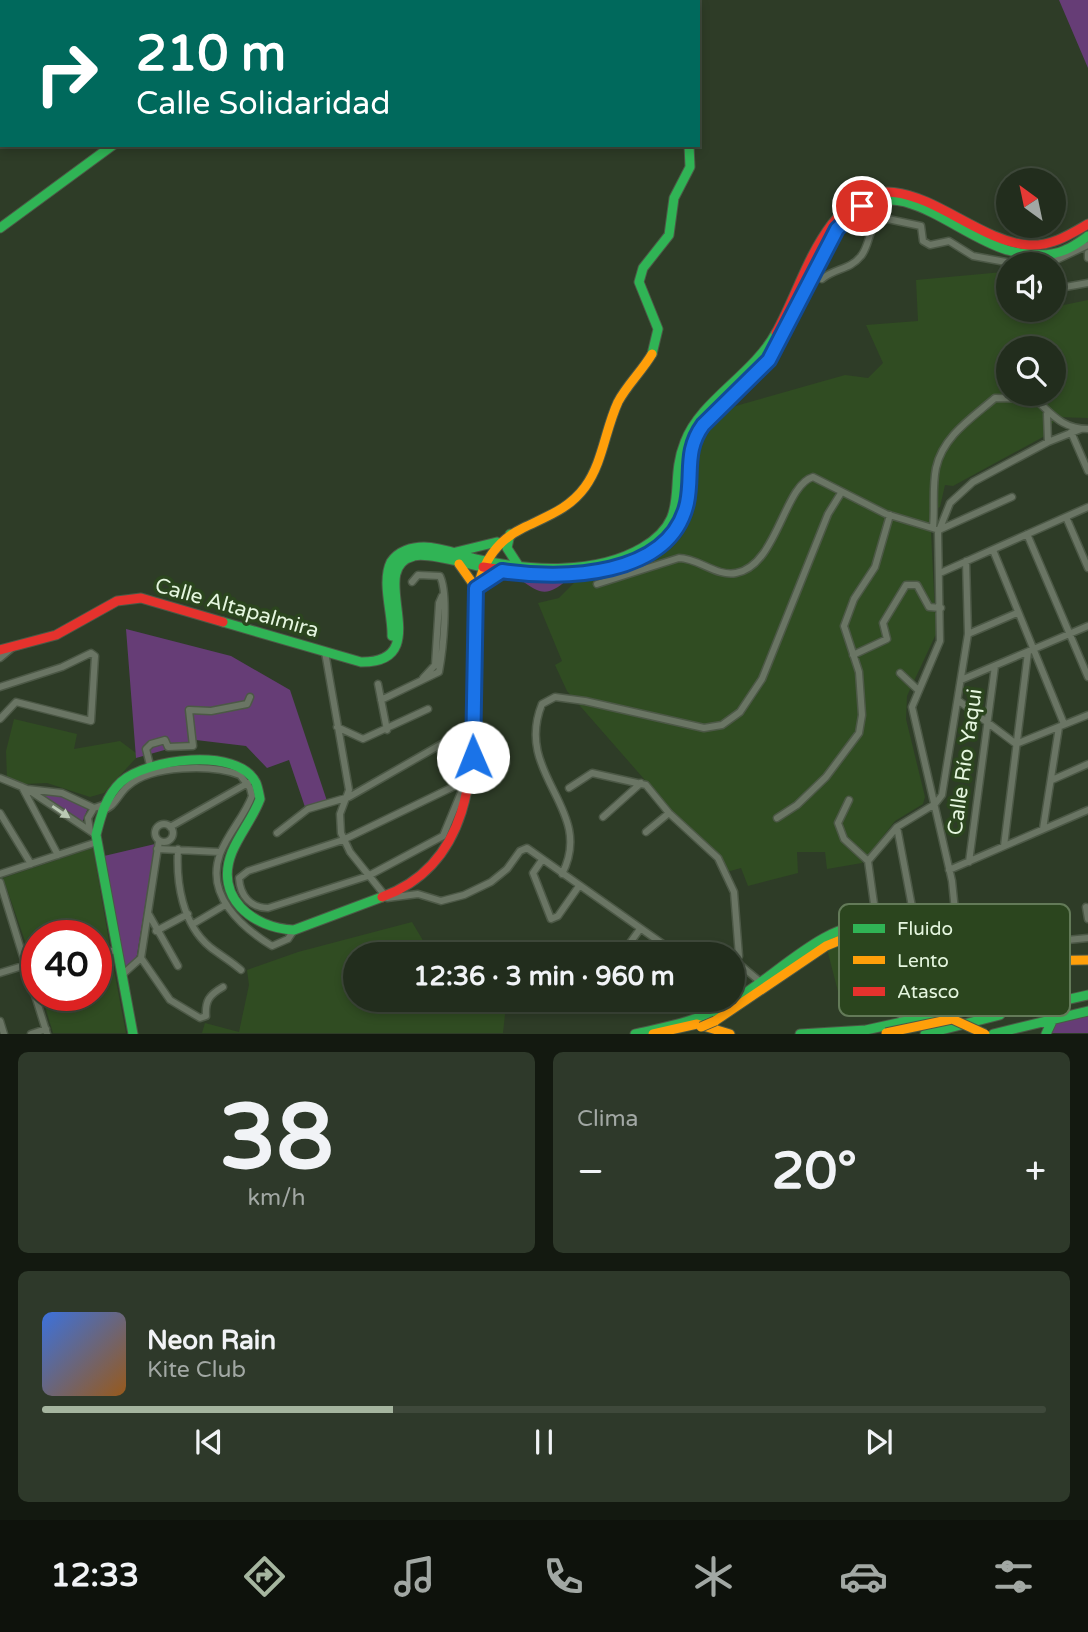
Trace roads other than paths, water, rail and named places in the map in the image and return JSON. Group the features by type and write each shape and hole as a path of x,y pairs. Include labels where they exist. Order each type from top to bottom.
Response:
{"main road":[{"path":"0,228 110,147"},
{"path":"133,1034 94,836 99,808 125,779 150,765 187,762 236,765 255,777 260,799 257,810 231,855 228,884 232,897 249,919 278,930 294,930 387,898 429,866 454,833 467,802 473,768 477,583 482,564 502,540 558,510 583,491 591,478 619,400 654,349 658,332 640,292 640,280 645,266 670,233 674,197 689,173 692,160 689,147"},
{"path":"388,655 399,631 395,574 400,564 418,555 457,563 556,568 623,557 645,547 664,531 678,508 681,457 690,432 763,356 827,230 849,205 873,194 905,195 1010,252"},
{"path":"388,655 393,628 387,576 393,561 412,548 450,552 502,571 544,576 604,569 643,558 666,539 685,507 689,455 694,438 703,425 769,360 837,229 857,209 878,201 904,202 1009,252"},
{"path":"1029,252 1056,244 1088,224"},
{"path":"1063,252 1088,236"},
{"path":"511,533 507,548 520,566"},
{"path":"450,552 502,540"},
{"path":"457,563 477,583"},
{"path":"477,583 502,571"},
{"name":"Calle Altapalmira","path":"0,650 56,635 117,601 141,598 366,663 377,662 388,655"},
{"path":"672,1034 695,1030 715,1021 829,935 839,931"},
{"path":"635,1034 711,1013 764,986 839,940"},
{"path":"1070,960 1088,960"},
{"path":"1070,999 1088,995"},
{"path":"1070,1015 1088,1011"},
{"path":"800,1034 866,1030 928,1016"},
{"path":"925,1034 996,1016"},
{"path":"993,1034 1066,1016"},
{"path":"866,1030 885,1033 952,1019 985,1034"},
{"path":"1046,1034 1053,1019"},
{"path":"653,1034 697,1024 730,1034"}],"street":[{"path":"822,279 836,269 853,264 863,254 870,231 883,218 921,226 923,241 930,245 949,241 973,256 996,256"},
{"path":"1066,257 1088,245"},
{"path":"1088,253 1088,258"},
{"path":"1066,287 1088,283"},
{"path":"954,904 935,804 912,714 917,689 940,641 937,467 942,451 957,430 995,398 1035,399 1047,414 1063,424 1084,429"},
{"path":"1047,414 1048,442"},
{"path":"936,529 958,494 973,482 1048,442 1084,429"},
{"path":"1071,432 1088,471"},
{"path":"597,584 679,558 692,558 728,573 745,570 769,545 799,486 808,478 817,477 841,493 890,515 936,529 1012,497"},
{"path":"562,874 572,845 570,829 540,764 535,744 534,724 542,704 555,697 585,701 704,728 722,725 740,712 762,679 828,514 841,493"},
{"path":"940,573 1088,507"},
{"path":"777,818 797,805 826,778 859,733 860,680 845,632 845,621 875,567 890,515"},
{"path":"1066,517 1088,568"},
{"path":"1027,534 1088,677"},
{"path":"993,550 1030,651 1062,726 1044,829"},
{"path":"868,861 897,827 935,804 942,794 968,634 967,561"},
{"path":"382,700 419,682 435,666 439,603 442,596 440,576 418,575 412,582"},
{"path":"853,655 887,639 883,623 906,585 917,585 929,607 941,608"},
{"path":"968,634 1017,613"},
{"path":"961,680 1088,626"},
{"path":"0,658 12,648"},
{"path":"1004,846 1030,651"},
{"path":"325,652 349,797 339,820 343,840 387,898 418,894 441,901 464,895 491,882 508,869 523,849 659,942"},
{"path":"0,687 62,667 91,653 95,656 91,721 16,702 0,719"},
{"name":"Calle Río Yaqui","path":"969,862 995,666"},
{"path":"900,673 917,689"},
{"path":"378,684 387,730"},
{"path":"150,765 146,749 151,744 165,740 168,747 192,746 189,710 230,709 247,704 250,698"},
{"path":"959,701 1016,744"},
{"path":"337,727 359,739 387,730 428,709"},
{"path":"1016,744 1088,715"},
{"path":"277,833 308,809 349,797 447,741"},
{"path":"1052,780 1088,764"},
{"path":"24,788 62,793 99,808 113,806 132,783 159,771 220,770 240,775 248,783 252,796 220,852 219,885 225,905 244,926 272,946 288,939 294,930"},
{"path":"569,788 592,773 641,783 668,813 718,858 734,892 735,942"},
{"path":"0,778 24,788 94,836 58,855 0,874"},
{"path":"122,975 141,958 159,841 155,833 157,827 170,827 248,783"},
{"path":"603,817 641,783"},
{"path":"459,784 463,788 443,836 368,876 268,908 259,908 246,898 239,884 242,875 343,840 459,784"},
{"path":"24,788 58,855"},
{"path":"849,800 838,823 844,839 868,861 874,904"},
{"path":"949,870 1088,810"},
{"path":"0,813 31,864"},
{"path":"646,832 668,813"},
{"path":"159,841 171,838 170,827"},
{"path":"897,827 911,904"},
{"path":"157,849 220,852"},
{"path":"178,849 179,887 193,924 208,946 241,970"},
{"path":"542,860 533,873 551,919 558,916 579,886"},
{"path":"0,882 21,949"},
{"path":"193,924 225,905"},
{"path":"1086,907 1088,919"},
{"path":"147,911 178,966"},
{"path":"156,931 188,914"},
{"path":"631,942 640,929"},
{"path":"1070,940 1088,938"},
{"path":"112,951 117,950"},
{"path":"141,958 170,1000 200,1018 206,1016 205,1004 210,995 223,987"},
{"path":"0,972 21,966"},
{"path":"745,967 764,986"},
{"path":"31,1034 47,1031 41,1011"},
{"path":"902,1016 903,1021"},
{"path":"0,1021 4,1034"}]}
